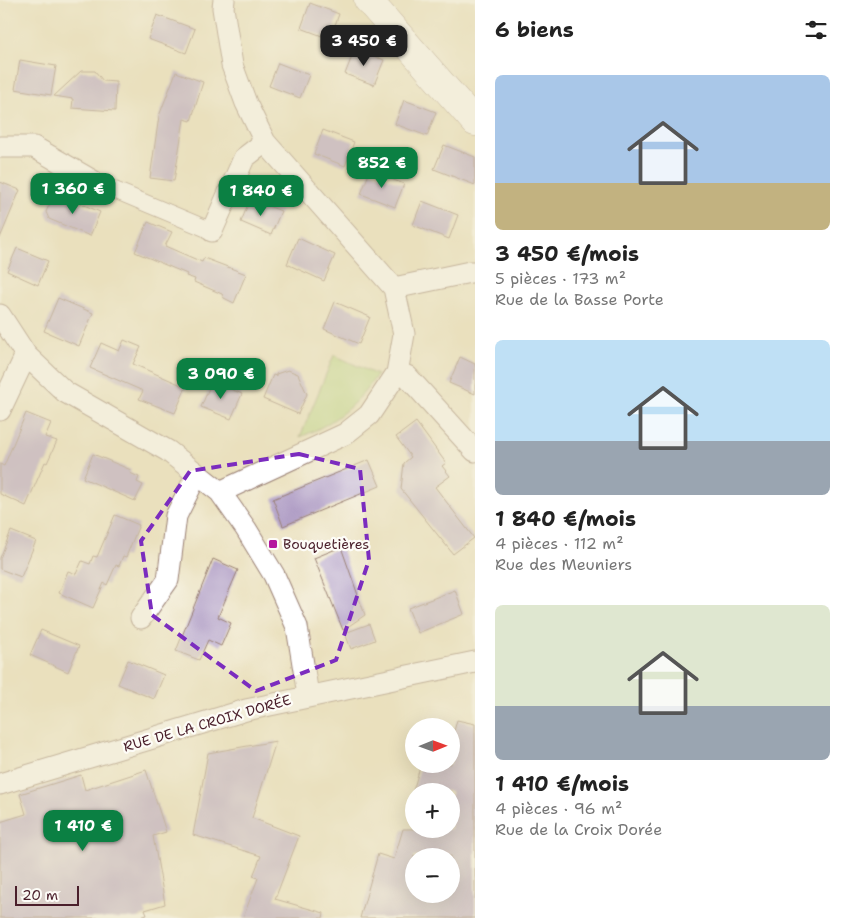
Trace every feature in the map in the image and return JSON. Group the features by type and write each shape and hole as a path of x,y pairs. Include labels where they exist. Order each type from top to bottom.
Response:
{"street":[{"path":"220,492 345,434 369,415 397,372 404,334 394,288 265,142 246,103 232,66 223,8 224,0"},
{"path":"368,0 475,122"},
{"path":"0,147 34,147 93,182 212,231 244,158 265,142"},
{"path":"394,288 475,272"},
{"path":"0,315 26,355 65,392 168,451 220,492 246,529 274,575 297,627 308,695"},
{"path":"0,410 26,355"},
{"path":"397,372 407,376 475,452"},
{"path":"141,618 168,580 176,516 196,474"},
{"name":"RUE DE LA CROIX DORÉE","path":"0,784 246,710 308,695 475,662"}],"highlighted area":[{"path":"299,454 360,469 369,560 336,660 256,691 152,615 141,541 190,471"}],"green space":[{"path":"334,355 377,375 353,404 333,420 300,437"}],"building":[{"path":"310,3 339,14 330,39 301,28"},
{"path":"157,15 195,29 186,53 148,39"},
{"path":"355,49 384,60 374,85 345,74"},
{"path":"20,60 56,66 51,95 15,89"},
{"path":"278,63 309,75 300,98 269,86"},
{"path":"81,71 95,71 103,81 116,82 115,111 72,108 73,99 54,96"},
{"path":"176,72 203,82 191,121 184,119 174,181 150,178 159,116"},
{"path":"404,100 436,112 427,136 395,124"},
{"path":"323,130 354,142 345,166 314,154"},
{"path":"444,145 475,157 475,185 434,169"},
{"path":"370,171 404,184 395,207 361,194"},
{"path":"0,182 20,190 0,238"},
{"path":"61,195 100,212 90,236 49,219 46,212 52,199"},
{"path":"250,199 281,211 271,235 241,222"},
{"path":"422,201 458,215 449,239 413,225"},
{"path":"148,222 172,232 165,246 202,262 204,258 246,274 234,303 224,298 222,294 194,282 195,279 186,276 187,274 135,252"},
{"path":"298,238 335,255 324,281 287,264"},
{"path":"17,248 48,261 38,285 7,271"},
{"path":"58,298 93,313 79,346 44,331"},
{"path":"335,302 370,317 359,344 324,329"},
{"path":"124,340 141,347 133,364 186,387 175,413 139,399 143,391 90,368 101,343 119,351"},
{"path":"460,357 475,364 475,394 449,383"},
{"path":"288,370 298,374 307,394 298,414 263,399 273,375 276,376 276,374"},
{"path":"212,381 242,394 231,419 201,407"},
{"path":"26,413 51,423 45,437 57,441 47,463 45,462 26,506 0,494 0,464 4,466"},
{"path":"416,422 446,463 442,466 450,476 435,487 474,538 453,554 401,489 404,463 411,457 396,437"},
{"path":"93,454 131,470 130,473 139,477 137,482 143,485 135,501 83,478"},
{"path":"369,460 380,486 283,526 273,499"},
{"path":"115,515 139,525 126,557 123,556 119,566 116,565 107,585 104,583 93,608 59,593 68,571 76,574 82,561 90,564 93,556 97,557"},
{"path":"11,531 36,541 21,577 0,569 0,558"},
{"path":"341,547 365,615 343,630 314,558"},
{"path":"213,559 238,570 218,617 231,623 221,646 208,640 199,660 176,651"},
{"path":"455,590 464,614 418,633 408,608"},
{"path":"369,624 375,640 351,649 345,633"},
{"path":"41,630 79,646 68,672 30,655"},
{"path":"128,660 164,675 154,699 118,684"},
{"path":"460,721 475,724 475,918 360,918 378,854 394,859 403,829 405,829 405,838 460,838 460,783 415,783 418,773 460,773"},
{"path":"276,741 252,818 299,836 275,899 324,913 323,918 243,918 258,878 253,876 261,856 193,835 208,753"},
{"path":"146,770 166,832 153,836 165,904 145,910 147,915 137,918 0,918 0,822 26,814 20,794 81,775 85,790"}],"place":[{"name":"Bouquetières","path":"273,544"}]}
